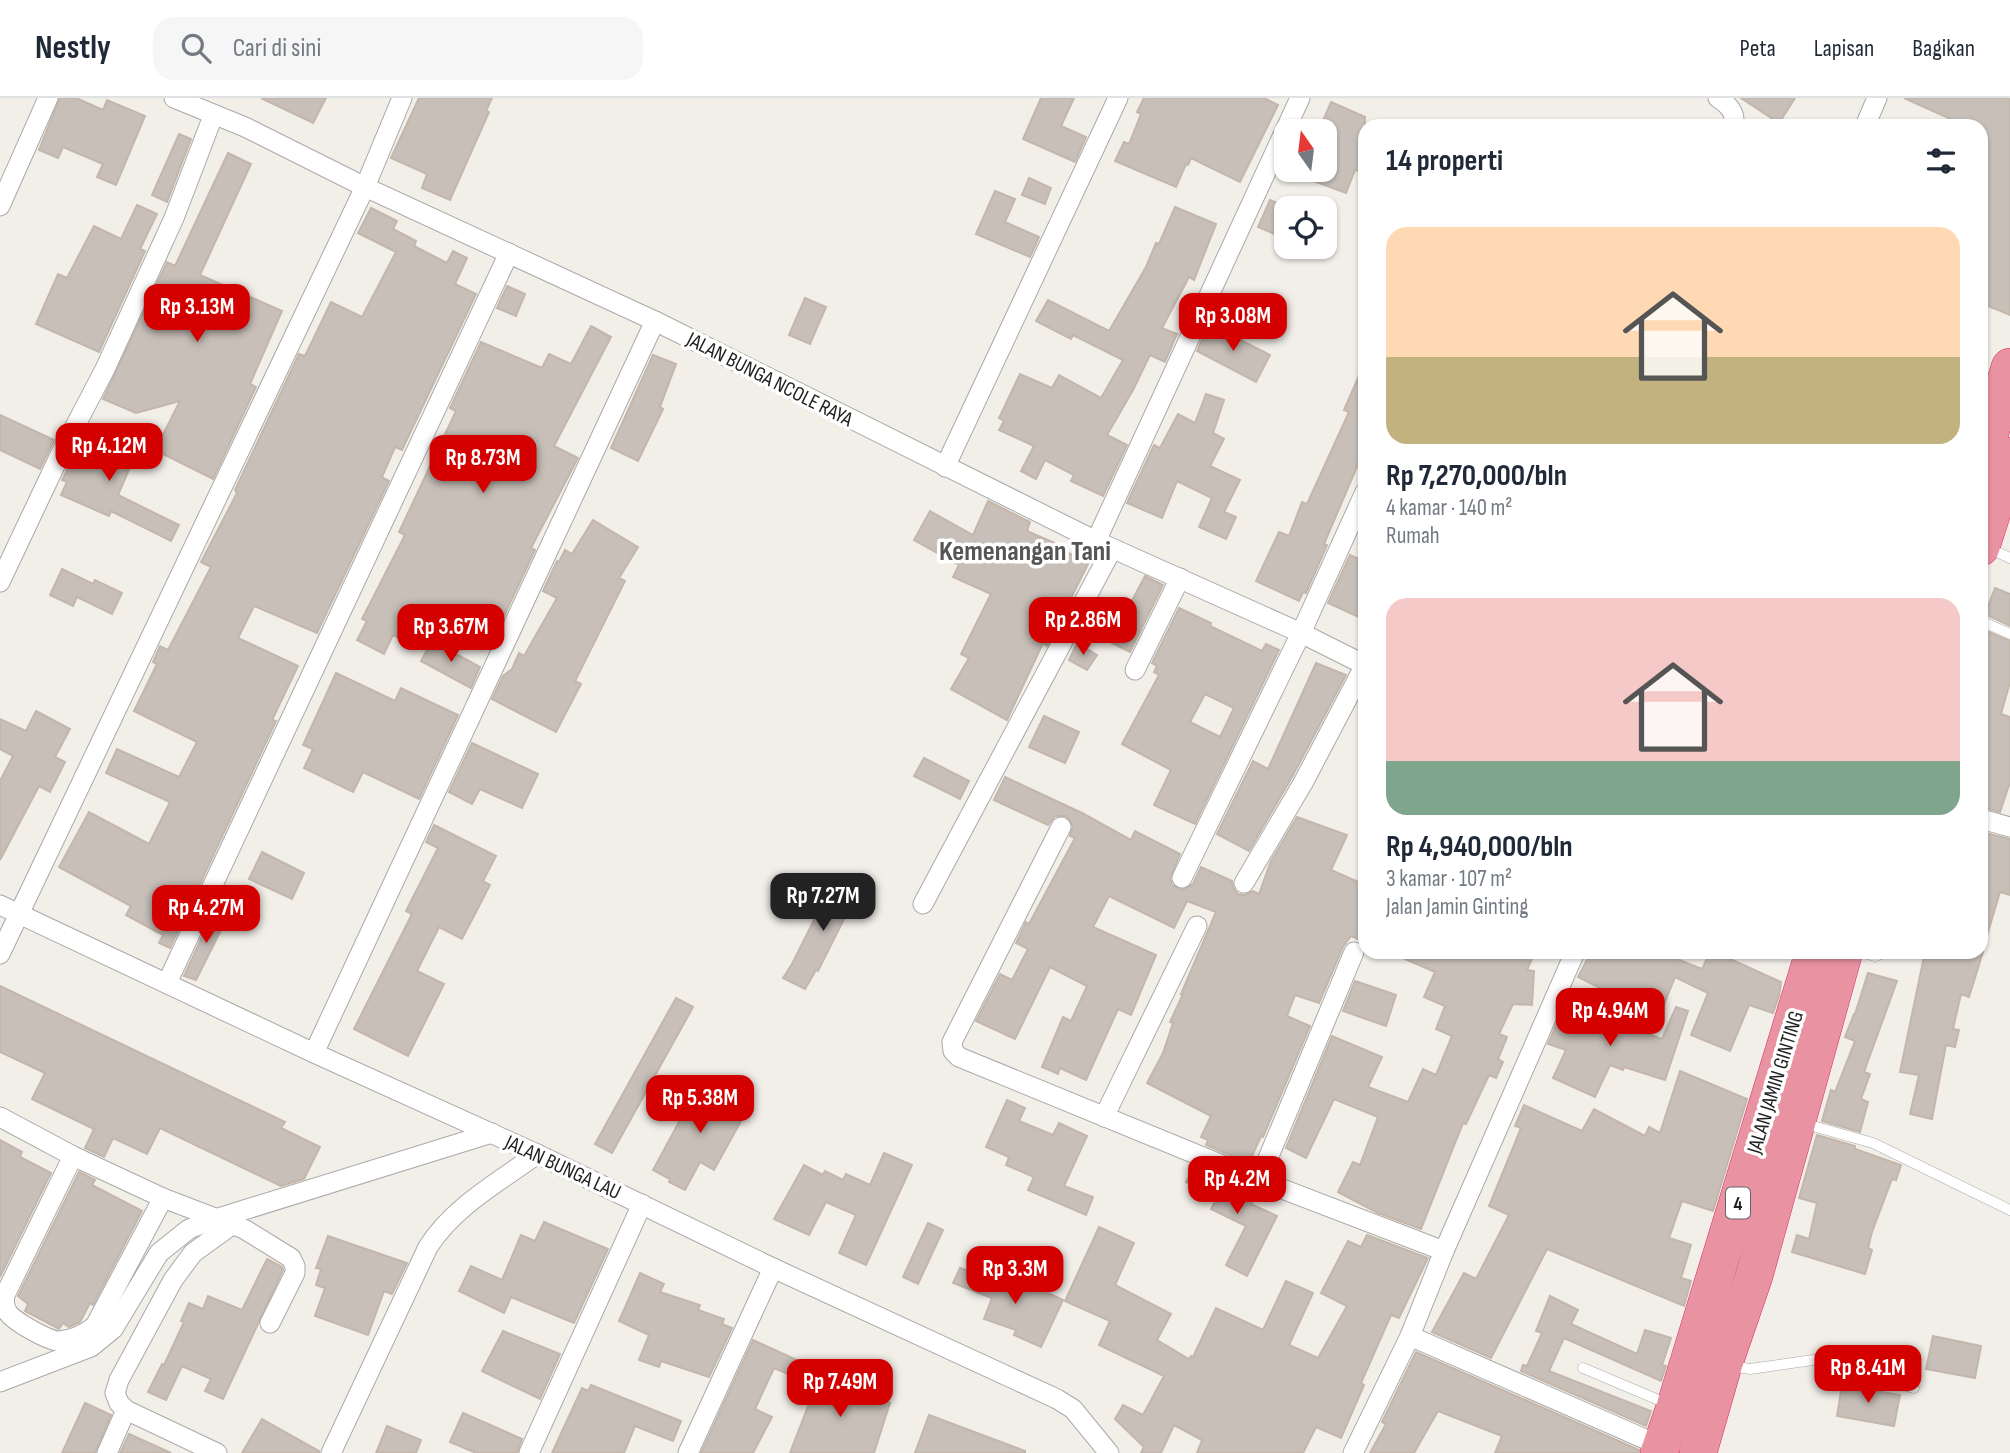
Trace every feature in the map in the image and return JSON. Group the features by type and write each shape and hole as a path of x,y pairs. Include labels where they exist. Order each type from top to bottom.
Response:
{"highway":[{"path":"1988,519 2000,473 2010,368"},
{"name":"JALAN JAMIN GINTING","path":"1660,1450 1812,959"},
{"name":"JALAN JAMIN GINTING","path":"1698,1453 1723,1366 1754,1276 1842,959"}],"street":[{"path":"0,206 48,98"},
{"name":"JALAN BUNGA NCOLE RAYA","path":"174,98 214,111 365,187 655,321 1104,545 1358,662"},
{"path":"0,954 9,909 365,187 402,98"},
{"path":"945,467 1118,98"},
{"path":"923,904 1104,545 1300,98"},
{"path":"1718,98 1732,110 1735,119"},
{"path":"1869,119 1877,98"},
{"path":"0,582 60,455 105,369 174,218 214,111"},
{"path":"167,984 509,253"},
{"path":"314,1053 655,321"},
{"path":"1182,878 1301,634 1358,508"},
{"path":"1135,670 1180,578"},
{"path":"1244,883 1303,783 1358,678"},
{"path":"1988,821 2010,827"},
{"path":"1062,827 952,1042 953,1051 959,1057 1104,1117 1444,1251"},
{"name":"JALAN BUNGA LAU","path":"9,909 1057,1399 1073,1409 1110,1453"},
{"path":"1104,1117 1197,926"},
{"path":"1259,1180 1354,952"},
{"path":"1353,1453 1410,1336 1444,1251 1572,959"},
{"path":"0,1117 73,1156 163,1198 224,1222 291,1258 295,1273 270,1323"},
{"path":"0,1382 91,1347 113,1329 159,1253 189,1229 224,1222 492,1133"},
{"path":"331,1453 438,1230 454,1214 537,1154"},
{"path":"73,1156 5,1295 8,1314 40,1334 56,1341 79,1336 94,1326 163,1198"},
{"path":"529,1453 642,1204"},
{"path":"217,1453 126,1410 115,1393 119,1380 173,1280 193,1253 224,1222"},
{"path":"688,1453 773,1268"},
{"path":"1410,1336 1660,1450"},
{"path":"107,1453 126,1410"}],"lane":[{"path":"1988,549 2010,558"},
{"path":"1988,624 2010,634"},
{"path":"1798,1122 1872,1143 2010,1210"},
{"path":"1723,1366 1751,1368 1813,1360 1914,1388"},
{"path":"1583,1368 1675,1407"}],"building":[{"path":"60,98 76,98 103,110 107,100 145,116 116,185 97,177 103,164 63,147 58,158 39,150"},
{"path":"261,98 326,98 313,123"},
{"path":"419,98 492,98 486,111 489,112 450,200 422,188 427,174 391,158"},
{"path":"1041,98 1074,98 1061,126 1086,137 1075,162 1023,139"},
{"path":"1144,98 1264,98 1278,105 1240,182 1191,158 1176,187 1115,161 1124,142 1129,144 1141,114 1137,112"},
{"path":"1741,98 1795,98 1782,119 1773,119"},
{"path":"1904,98 2010,98 2010,315 1988,306 1988,119 1951,119"},
{"path":"1331,102 1365,117 1358,119 1358,171 1355,170 1346,193 1316,182 1337,182 1337,119 1324,119"},
{"path":"179,134 191,139 167,202 152,195"},
{"path":"228,153 251,164 200,275 282,311 250,384 256,387 213,479 155,450 180,401 136,413 103,399 167,262 175,266"},
{"path":"1029,178 1051,188 1045,204 1022,195"},
{"path":"995,191 1015,199 1005,222 1039,237 1030,257 976,234"},
{"path":"1270,200 1274,202 1274,234 1258,227"},
{"path":"137,205 157,214 140,249 145,251 99,352 36,324 58,274 67,278 94,226 121,239"},
{"path":"1175,207 1216,224 1194,280 1189,277 1162,328 1177,334 1165,362 1150,355 1107,435 1127,445 1103,496 1071,481 1074,475 1045,460 1036,479 1021,471 1034,446 999,430 1004,421 999,418 1020,374 1052,388 1059,375 1101,398 1123,360 1073,335 1071,339 1036,321 1048,300 1109,331 1146,267 1156,243 1159,244"},
{"path":"371,208 397,221 393,229 416,241 414,246 447,263 453,251 467,258 455,284 476,294 402,450 395,447 382,477 389,481 317,633 254,606 238,638 298,666 272,720 276,721 170,948 159,943 163,935 126,915 131,906 59,867 89,812 149,844 170,802 106,773 117,749 179,777 197,742 134,711 157,664 153,662 160,646 168,650 211,567 201,562 237,493 235,490 299,354 305,356 331,302 362,317 396,252 358,233"},
{"path":"507,286 525,294 516,316 497,308"},
{"path":"805,298 826,307 810,344 789,335"},
{"path":"1209,324 1270,355 1256,382 1197,351"},
{"path":"591,326 611,337 554,446 578,458 531,548 535,550 495,635 437,605 416,646 393,635 384,654 357,640 367,621 362,619 405,535 399,532 456,411 450,408 481,342 542,368 549,354 571,364"},
{"path":"653,355 676,364 660,407 663,409 638,461 611,448"},
{"path":"1358,378 1358,464 1324,544 1327,545 1306,593 1303,592 1299,601 1256,581 1279,532 1289,536 1302,502 1307,504 1349,412 1344,410"},
{"path":"1206,394 1224,400 1213,433 1224,439 1210,466 1240,480 1224,512 1236,517 1226,539 1199,527 1212,498 1177,481 1162,518 1127,503 1154,445 1160,448 1178,414 1195,423"},
{"path":"0,415 54,440 40,469 0,450"},
{"path":"88,430 137,451 118,495 179,525 171,541 111,511 109,516 61,495 67,482 62,480"},
{"path":"988,501 1030,522 1027,531 1066,548 1064,551 1089,562 1047,646 1043,643 1007,720 951,689 969,658 961,654 991,594 953,577 959,565 914,540 930,511 973,535"},
{"path":"593,520 638,547 619,578 625,581 575,681 581,684 556,732 492,699 503,676 512,669 519,653 524,656 557,598 543,591 557,561 559,562 565,550 572,554"},
{"path":"1350,555 1358,559 1358,617 1328,603"},
{"path":"62,569 93,584 95,580 122,593 112,614 77,597 73,606 50,595"},
{"path":"1145,576 1163,585 1130,652 1110,642"},
{"path":"1995,588 2010,594 2010,626 1988,615 1988,606"},
{"path":"1179,608 1262,651 1266,644 1279,650 1195,824 1154,805 1171,770 1122,744 1159,675 1154,672 1157,666 1152,663","holes":["1205,694 1234,708 1220,737 1190,722"]},
{"path":"1988,632 2010,641 2010,682 2001,714 2010,717 2010,782 2000,812 1988,809"},
{"path":"432,641 480,667 471,688 421,661"},
{"path":"1077,643 1097,655 1087,670 1069,660"},
{"path":"1316,663 1346,675 1249,851 1217,834 1253,761 1268,769"},
{"path":"336,673 395,701 401,688 458,715 419,799 363,772 353,792 304,768 313,749 303,745"},
{"path":"36,711 70,729 55,757 65,762 50,792 39,786 0,860 0,781 13,756 0,749 0,719 26,731"},
{"path":"1044,716 1079,732 1065,763 1029,747"},
{"path":"472,743 538,774 522,808 480,789 472,804 449,792"},
{"path":"924,758 969,781 960,799 914,776"},
{"path":"1005,777 1082,813 1131,840 1135,831 1180,854 1170,878 1172,885 1182,890 1193,884 1201,867 1232,881 1238,894 1245,895 1253,891 1259,894 1271,861 1297,817 1347,835 1331,870 1358,882 1358,939 1351,936 1343,947 1319,1003 1295,995 1287,1016 1310,1026 1263,1137 1261,1136 1249,1163 1206,1145 1208,1140 1201,1137 1211,1116 1147,1083 1163,1053 1173,1023 1170,1022 1216,912 1187,901 1174,928 1109,896 1093,927 1156,955 1131,1015 1118,1009 1086,1080 1060,1068 1058,1074 1042,1067 1063,1017 1071,1021 1087,986 1050,967 1015,1039 976,1021 1000,974 1012,980 1028,949 1016,943 1075,838 1070,836 1073,826 1066,816 1055,816 1048,825 994,800"},
{"path":"434,825 496,856 483,881 490,885 462,939 439,927 417,971 444,984 408,1056 354,1029 412,914 406,911 438,848 426,842"},
{"path":"1988,834 2010,839 2010,895 2000,892 1988,932"},
{"path":"262,852 304,873 292,899 249,879"},
{"path":"841,877 863,888 818,971 816,970 805,989 783,978 820,908 824,910"},
{"path":"214,911 227,918 196,980 184,976"},
{"path":"1405,959 1532,959 1527,970 1534,971 1532,1005 1513,1004 1499,1034 1507,1037 1498,1059 1503,1062 1496,1078 1489,1075 1466,1124 1463,1123 1421,1229 1378,1213 1338,1192 1353,1162 1360,1165 1378,1117 1334,1099 1306,1158 1286,1148 1332,1036 1382,1057 1368,1087 1408,1102 1423,1069 1436,1075 1452,1036 1436,1029 1445,1006 1424,997 1435,972"},
{"path":"1587,959 1677,959 1702,969 1707,959 1730,959 1781,982 1773,1013 1749,1005 1730,1051 1691,1035 1708,993 1675,977 1659,1017 1578,977"},
{"path":"1924,959 1981,959 1969,997 1961,994 1953,1029 1959,1030 1955,1047 1946,1045 1932,1119 1910,1114 1919,1075 1900,1072"},
{"path":"1868,973 1897,981 1864,1072 1870,1074 1861,1099 1868,1102 1860,1132 1822,1121 1831,1090 1835,1092 1855,1041 1845,1037"},
{"path":"1355,981 1396,995 1386,1026 1343,1011"},
{"path":"0,986 285,1122 281,1128 320,1147 304,1179 281,1186 160,1128 147,1154 113,1138 104,1157 85,1148 94,1129 32,1099 45,1073 0,1052"},
{"path":"676,998 693,1007 612,1153 595,1144"},
{"path":"1565,1004 1662,1039 1676,1007 1688,1011 1665,1080 1610,1065 1595,1097 1553,1078 1566,1050 1548,1044"},
{"path":"1680,1071 1747,1099 1713,1211 1682,1201 1669,1238 1691,1245 1681,1278 1691,1281 1684,1306 1547,1249 1491,1358 1432,1332 1464,1273 1476,1279 1509,1215 1489,1206 1521,1128 1515,1126 1524,1105 1582,1131 1594,1109 1645,1136 1649,1127 1660,1133"},
{"path":"720,1083 737,1091 730,1104 746,1112 714,1170 700,1162 685,1190 653,1170 699,1085 715,1093"},
{"path":"1007,1100 1025,1108 1019,1121 1053,1135 1059,1123 1087,1136 1064,1186 1093,1197 1086,1215 1028,1190 1034,1177 1006,1165 1009,1157 986,1147"},
{"path":"1817,1135 1855,1146 1855,1149 1901,1165 1896,1180 1892,1179 1872,1232 1868,1248 1872,1250 1865,1274 1792,1252 1797,1235 1809,1239 1817,1203 1799,1198"},
{"path":"0,1140 22,1152 20,1157 51,1173 0,1277"},
{"path":"884,1153 912,1165 866,1265 839,1253 856,1215 826,1202 809,1235 774,1219 804,1165 823,1175 825,1171 843,1180 846,1174 870,1185"},
{"path":"1194,1167 1257,1192 1251,1204 1277,1216 1247,1276 1226,1265 1246,1226 1211,1209 1217,1198 1186,1182"},
{"path":"79,1172 95,1180 92,1185 142,1211 93,1305 90,1303 80,1322 69,1327 63,1323 59,1329 25,1311 28,1304 18,1296"},
{"path":"544,1222 608,1249 574,1323 511,1297 504,1313 459,1291 471,1266 502,1280 521,1235 535,1241"},
{"path":"928,1223 943,1230 918,1284 903,1277"},
{"path":"1099,1227 1134,1243 1115,1285 1171,1314 1157,1340 1189,1359 1193,1357 1216,1308 1263,1330 1286,1281 1313,1293 1289,1345 1318,1358 1347,1306 1321,1293 1348,1241 1361,1247 1367,1235 1428,1258 1399,1318 1391,1315 1361,1383 1364,1385 1341,1438 1316,1427 1303,1453 1197,1453 1202,1440 1174,1425 1161,1453 1141,1453 1144,1447 1115,1419 1123,1405 1143,1415 1164,1376 1099,1345 1110,1321 1065,1301"},
{"path":"328,1236 407,1263 392,1294 384,1291 368,1335 315,1316 325,1288 316,1285 321,1269 316,1268"},
{"path":"267,1259 283,1270 223,1399 205,1391 211,1379 182,1366 166,1400 148,1392 184,1322 181,1321 189,1303 203,1309 208,1296 242,1310"},
{"path":"960,1268 1033,1293 1035,1287 1063,1300 1041,1347 1014,1335 1016,1330 984,1319 992,1298 953,1283"},
{"path":"640,1273 664,1284 660,1292 700,1305 698,1310 724,1319 722,1324 732,1328 709,1377 661,1361 659,1367 639,1360 649,1335 619,1321"},
{"path":"1550,1296 1578,1310 1571,1324 1637,1354 1645,1330 1671,1338 1662,1365 1666,1366 1661,1381 1564,1338 1549,1371 1651,1411 1646,1426 1521,1371 1523,1365 1527,1366 1542,1333 1536,1331"},
{"path":"503,1331 560,1354 540,1399 482,1371"},
{"path":"1933,1336 1981,1346 1975,1378 1926,1369"},
{"path":"753,1340 799,1361 793,1376 774,1368 755,1409 772,1417 753,1453 701,1453"},
{"path":"1416,1352 1639,1450 1639,1453 1495,1453 1502,1436 1438,1411 1414,1453 1370,1453 1386,1424 1382,1422"},
{"path":"822,1370 855,1382 852,1390 890,1403 874,1453 790,1453"},
{"path":"591,1385 681,1421 673,1441 635,1426 624,1453 552,1453 582,1388 588,1391"},
{"path":"1842,1385 1900,1395 1894,1426 1837,1416"},
{"path":"85,1403 111,1415 95,1453 62,1453"},
{"path":"463,1413 522,1439 517,1453 476,1453 450,1442"},
{"path":"929,1415 1025,1451 1025,1453 915,1453"},
{"path":"262,1419 319,1451 319,1453 242,1453"},
{"path":"387,1426 421,1440 416,1453 376,1453"},
{"path":"129,1434 171,1453 120,1453"}],"district":[{"name":"Kemenangan Tani","path":"1025,550"}]}
